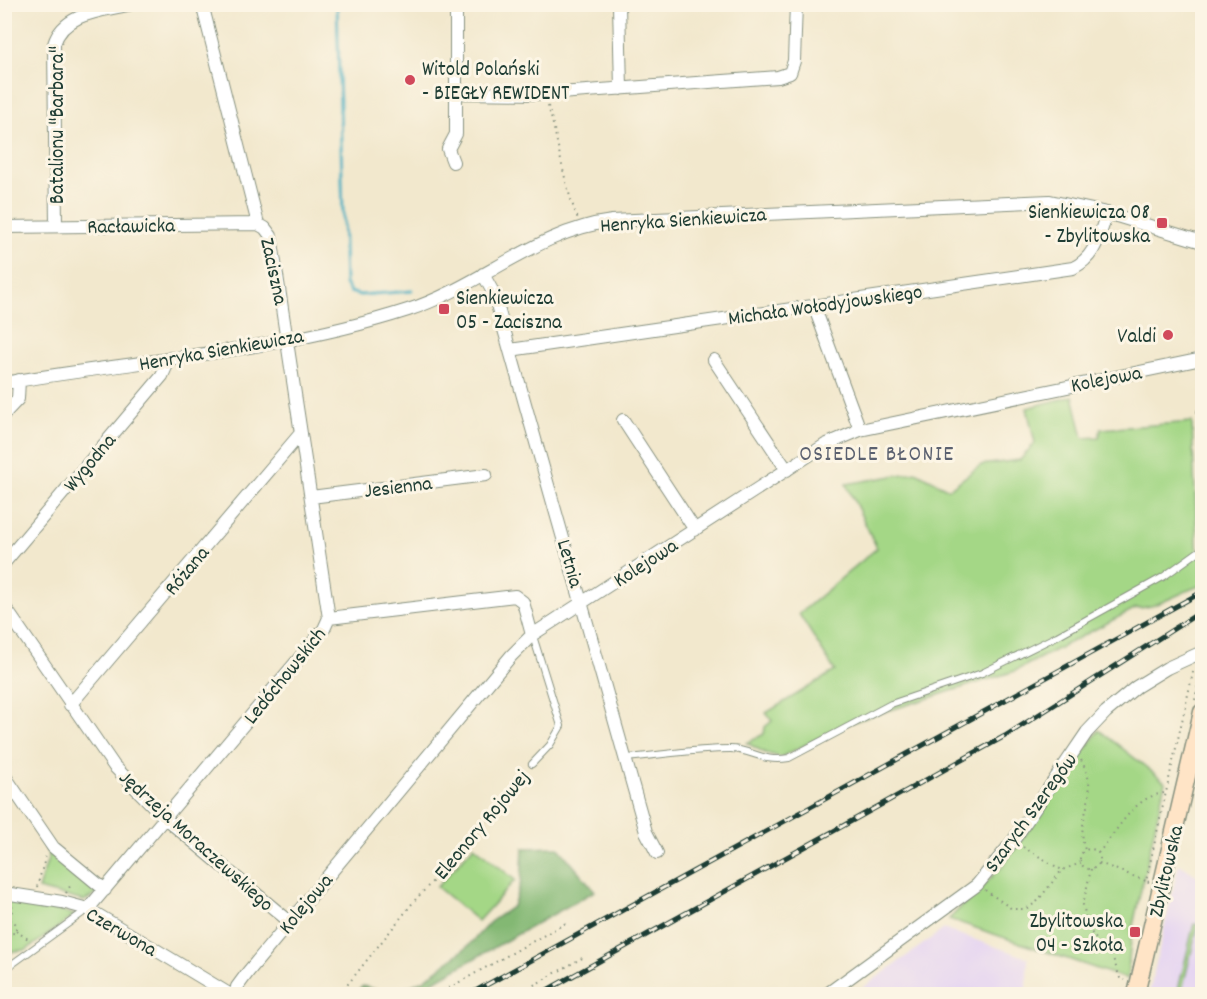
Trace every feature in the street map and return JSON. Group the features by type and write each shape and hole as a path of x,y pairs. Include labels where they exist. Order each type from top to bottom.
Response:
{"street":[{"name":"Batalionu \"Barbara\"","path":"56,226 54,44 58,32 65,23 80,17 132,4"},
{"name":"Zaciszna","path":"202,4 258,224 265,228 271,236 328,618"},
{"path":"453,162 448,149 456,134 456,4"},
{"path":"619,4 621,89"},
{"path":"457,93 546,94 778,77 790,73 794,61 796,4"},
{"name":"Henryka Sienkiewicza","path":"4,383 288,339 407,310 435,300 483,274 582,227 642,219 1050,201 1107,213 1203,242"},
{"name":"Michała Wołodyjowskiego","path":"510,350 1073,268 1085,262 1094,250 1107,213"},
{"name":"Racławicka","path":"4,227 258,224"},
{"name":"Letnia","path":"483,274 494,294 627,758 645,832 657,853"},
{"path":"814,306 860,430"},
{"name":"Wygodna","path":"4,563 162,376 170,358"},
{"name":"Kolejowa","path":"236,994 237,987 290,922 511,656 532,635 825,445 860,430 1203,359"},
{"path":"714,360 787,470"},
{"path":"4,414 18,399 19,380"},
{"path":"623,420 695,530"},
{"name":"Różana","path":"70,705 301,433"},
{"name":"Jesienna","path":"311,497 486,475"},
{"name":"Ledóchowskich","path":"88,909 324,629 328,618 515,596 523,602 532,635"},
{"name":"Jędrzeja Moraczewskiego","path":"4,606 114,766 165,818 290,922"},
{"name":"Szarych Szeregów","path":"827,994 978,885 1013,841 1075,750 1106,712 1136,687 1167,668 1203,652"},
{"name":"Zbylitowska","path":"1133,988 1203,712"},
{"path":"4,775 52,846 105,890"},
{"name":"Czerwona","path":"9,897 62,902 88,909 229,994"}],"lane":[{"path":"1200,412 1203,536"},
{"path":"627,758 732,749 762,759 789,758 891,704 982,673 1057,636 1163,577 1203,549"},
{"name":"Eleonory Rojowej","path":"532,635 561,726 550,745 532,764"},
{"path":"4,970 88,909"}],"path":[{"path":"546,94 563,162 567,193 582,227"},
{"path":"1075,750 1088,773 1092,790 1082,828 1085,850 1080,857 1081,863 1091,869"},
{"name":"Eleonory Rojowej","path":"340,994 415,900 484,827 532,764"},
{"path":"1098,853 1123,824 1132,807 1156,794 1166,793 1146,881"},
{"path":"1013,841 1062,870"},
{"path":"1085,850 1093,849 1098,853 1099,863"},
{"path":"36,890 46,858 45,850"},
{"path":"978,885 1012,909 1025,909 1036,903 1062,870 1081,863"},
{"path":"1099,863 1091,869 1083,905 1089,929 1098,942 1111,953 1120,978 1133,988"},
{"path":"1099,863 1151,883"},
{"path":"72,883 64,895 74,899"},
{"path":"4,934 10,935 16,931 17,925 10,918 9,897"},
{"path":"4,920 10,918"},
{"path":"438,994 566,924"},
{"path":"16,931 30,940 36,948"},
{"path":"518,994 584,957"}],"shaded area":[{"path":"1179,864 1202,879 1202,994 1149,994"},
{"path":"944,929 1028,958 1026,994 854,994"}],"green space":[{"path":"1073,396 1083,438 1099,437 1101,429 1192,422 1197,541 1198,557 1202,557 1202,585 1152,606 1136,608 1015,671 849,723 781,757 765,753 747,743 764,734 765,727 772,721 766,713 835,671 799,614 877,548 846,484 916,472 949,489 981,465 1020,460 1035,443 1027,408"},
{"path":"1099,730 1165,782 1132,930 1127,979 949,919 1003,866"},
{"path":"44,843 96,890 95,895 84,901 38,889 49,856"},
{"path":"474,846 515,880 478,921 437,887"},
{"path":"558,847 595,891 411,994 392,994 424,980 468,946 490,922 513,906 521,882 523,848"},
{"path":"5,901 75,915 26,950 13,951 5,957"},
{"path":"1194,924 1198,925 1181,994 1177,994"},
{"path":"363,986 392,994 353,994"}],"waterway":[{"path":"337,4 345,284 350,292 360,295 412,291"}],"railway":[{"path":"470,994 1202,592"},
{"path":"540,994 1005,736 1202,611"}],"place":[{"name":"Witold Polański - BIEGŁY REWIDENT","path":"410,80"},
{"name":"Sienkiewicza 08 - Zbylitowska","path":"1162,223"},
{"name":"Sienkiewicza 05 - Zaciszna","path":"444,309"},
{"name":"Valdi","path":"1168,335"},
{"name":"Zbylitowska 04 - Szkoła","path":"1135,932"}],"district":[{"name":"OSIEDLE BŁONIE","path":"877,452"}]}
